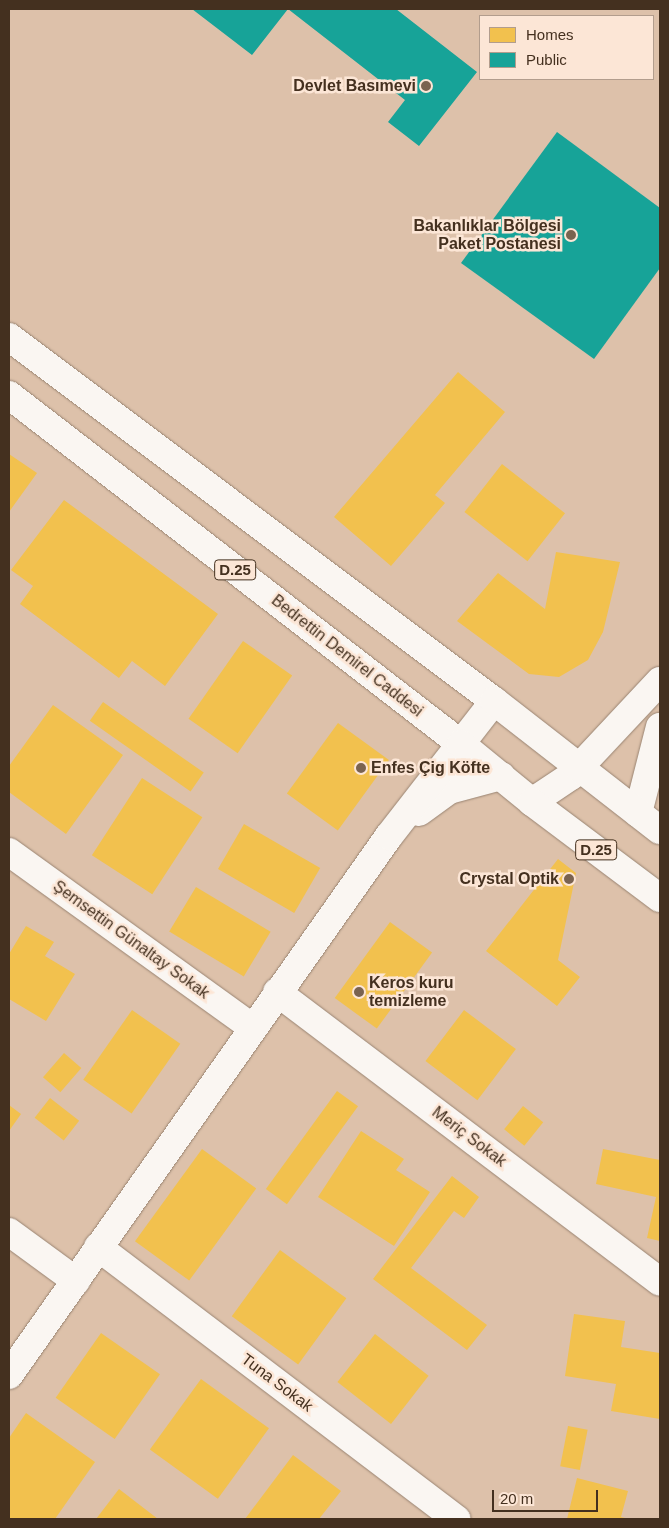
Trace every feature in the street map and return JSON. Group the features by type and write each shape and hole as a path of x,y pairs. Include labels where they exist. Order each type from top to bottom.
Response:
{"street":[{"path":"9,337 494,701 660,830"},
{"name":"Bedrettin Demirel Caddesi","path":"9,395 461,744 532,802 660,898"},
{"path":"532,802 579,768 660,681"},
{"path":"9,1375 277,992 389,836 494,701"},
{"path":"638,813 660,727"},
{"path":"389,836 449,790 501,776"},
{"name":"Şemsettin Günaltay Sokak","path":"9,852 253,1028"},
{"name":"Meriç Sokak","path":"277,992 660,1282"},
{"path":"9,1232 76,1280"},
{"name":"Tuna Sokak","path":"98,1247 456,1519"}],"building: Homes":[{"path":"458,372 505,412 435,495 445,503 391,566 334,517"},
{"path":"9,454 37,473 9,512"},
{"path":"502,464 565,513 527,561 464,512"},
{"path":"64,500 218,614 165,686 132,661 119,678 20,604 33,586 11,570"},
{"path":"556,552 620,562 603,632 588,660 559,677 529,674 457,621 498,573 545,609"},
{"path":"243,641 292,675 238,753 189,719"},
{"path":"103,702 204,773 191,791 90,721"},
{"path":"53,705 123,755 66,834 9,792 9,766"},
{"path":"338,723 389,760 338,830 287,793"},
{"path":"142,778 202,817 152,894 92,855"},
{"path":"244,824 320,868 294,913 218,869"},
{"path":"558,859 576,873 558,960 580,977 557,1006 486,951"},
{"path":"196,887 271,932 244,976 169,932"},
{"path":"390,922 432,953 377,1029 335,998"},
{"path":"26,926 54,942 45,956 75,974 46,1021 9,999 9,954"},
{"path":"132,1010 180,1044 132,1113 83,1080"},
{"path":"464,1010 516,1049 477,1100 425,1061"},
{"path":"64,1053 81,1068 60,1092 43,1077"},
{"path":"337,1091 358,1106 287,1204 266,1189"},
{"path":"50,1098 79,1121 64,1140 35,1118"},
{"path":"9,1105 21,1114 9,1131"},
{"path":"523,1106 543,1122 524,1146 504,1129"},
{"path":"361,1131 404,1159 396,1170 430,1192 394,1246 318,1197"},
{"path":"202,1149 256,1188 189,1281 135,1241"},
{"path":"603,1149 660,1160 660,1241 647,1238 656,1197 596,1184"},
{"path":"452,1176 479,1197 464,1218 454,1211 411,1268 487,1325 467,1350 373,1279"},
{"path":"280,1250 346,1298 298,1365 232,1316"},
{"path":"574,1314 625,1321 621,1347 660,1353 660,1419 611,1411 616,1384 565,1376"},
{"path":"101,1333 160,1374 115,1439 56,1398"},
{"path":"375,1334 429,1376 391,1424 337,1382"},
{"path":"201,1379 269,1428 218,1499 150,1449"},
{"path":"26,1413 95,1462 55,1519 9,1519 9,1438"},
{"path":"568,1426 588,1430 580,1470 560,1466"},
{"path":"293,1455 341,1491 319,1519 245,1519"},
{"path":"577,1478 628,1491 621,1517 629,1519 567,1519"},
{"path":"119,1489 158,1519 96,1519"}],"building: Public":[{"path":"192,9 288,9 252,55"},
{"name":"Devlet Basımevi","path":"288,9 396,9 477,72 419,146 388,122 405,100"},
{"name":"Bakanlıklar Bölgesi Paket Postanesi","path":"557,132 660,208 660,268 594,359 461,263"}],"place":[{"name":"Devlet Basımevi","path":"426,86"},
{"name":"Bakanlıklar Bölgesi Paket Postanesi","path":"571,235"},
{"name":"Enfes Çig Köfte","path":"361,768"},
{"name":"Crystal Optik","path":"569,879"},
{"name":"Keros kuru temizleme","path":"359,992"}]}
